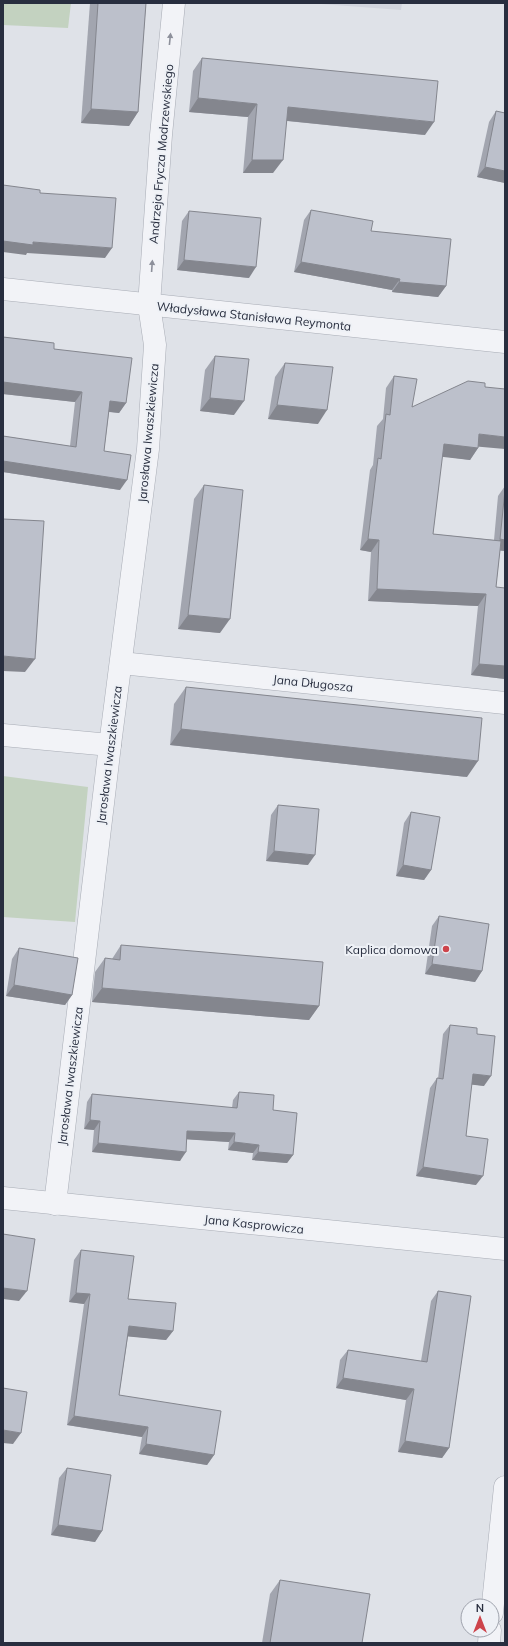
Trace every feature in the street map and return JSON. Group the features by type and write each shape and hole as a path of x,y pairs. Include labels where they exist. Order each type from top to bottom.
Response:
{"street":[{"name":"Andrzeja Frycza Modrzewskiego","path":"149,305 161,135 174,3"},
{"name":"Władysława Stanisława Reymonta","path":"3,289 505,342"},
{"name":"Jarosława Iwaszkiewicza","path":"55,1204 110,745 148,449 155,345 149,305"},
{"name":"Jana Długosza","path":"121,663 505,703"},
{"path":"3,735 110,745"},
{"name":"Jana Kasprowicza","path":"3,1198 505,1249"},
{"path":"494,1598 505,1487"}],"shaded area":[{"path":"308,3 402,3 401,10"}],"green space":[{"path":"3,3 71,3 68,28 3,25"},
{"path":"3,776 88,787 75,922 3,917"}],"building":[{"path":"98,3 146,3 138,112 91,109"},
{"path":"202,58 438,81 434,122 288,107 283,160 252,160 257,104 198,98"},
{"path":"496,111 505,113 505,171 485,167"},
{"path":"3,185 40,190 40,193 116,198 112,248 33,242 33,245 3,241"},
{"path":"311,210 373,221 371,231 451,239 446,286 399,282 400,279 301,262"},
{"path":"189,211 261,218 256,267 184,260"},
{"path":"3,337 54,343 54,349 132,358 126,403 110,401 104,451 131,455 127,480 3,461 3,436 76,447 82,392 3,382"},
{"path":"215,356 249,359 244,401 210,398"},
{"path":"285,363 333,367 327,410 277,405"},
{"path":"394,376 417,379 412,407 468,381 485,383 485,387 505,389 505,437 479,434 478,448 444,444 433,534 501,541 496,587 505,588 505,666 479,664 486,594 377,589 379,540 368,539 378,458 381,459 386,414 390,415"},
{"path":"204,485 243,490 230,619 188,615"},
{"path":"505,490 505,540 500,539"},
{"path":"3,519 44,521 35,659 3,656"},
{"path":"186,687 482,718 478,761 181,729"},
{"path":"278,805 319,809 315,855 274,851"},
{"path":"411,812 440,817 431,870 403,865"},
{"path":"439,916 489,924 482,971 432,964"},
{"path":"121,945 323,962 319,1006 102,988 105,958 120,960"},
{"path":"19,948 78,958 72,995 14,985"},
{"path":"450,1025 477,1028 477,1034 495,1036 491,1076 473,1074 466,1136 488,1139 483,1176 423,1167 437,1078 443,1079"},
{"path":"239,1092 274,1095 273,1110 297,1113 293,1155 258,1152 259,1145 234,1142 235,1133 187,1131 186,1152 98,1143 100,1121 90,1120 92,1094 237,1108"},
{"path":"3,1234 35,1239 27,1291 3,1288"},
{"path":"81,1250 134,1256 128,1299 176,1303 173,1331 129,1326 119,1395 221,1411 214,1455 146,1444 148,1427 74,1416 90,1294 76,1293"},
{"path":"438,1291 471,1296 449,1448 405,1441 414,1389 343,1378 348,1350 427,1362"},
{"path":"3,1388 27,1392 21,1433 3,1430"},
{"path":"67,1468 111,1475 102,1531 58,1525"},
{"path":"280,1580 370,1594 362,1643 270,1643"}],"place":[{"name":"Kaplica domowa","path":"446,949"}]}
